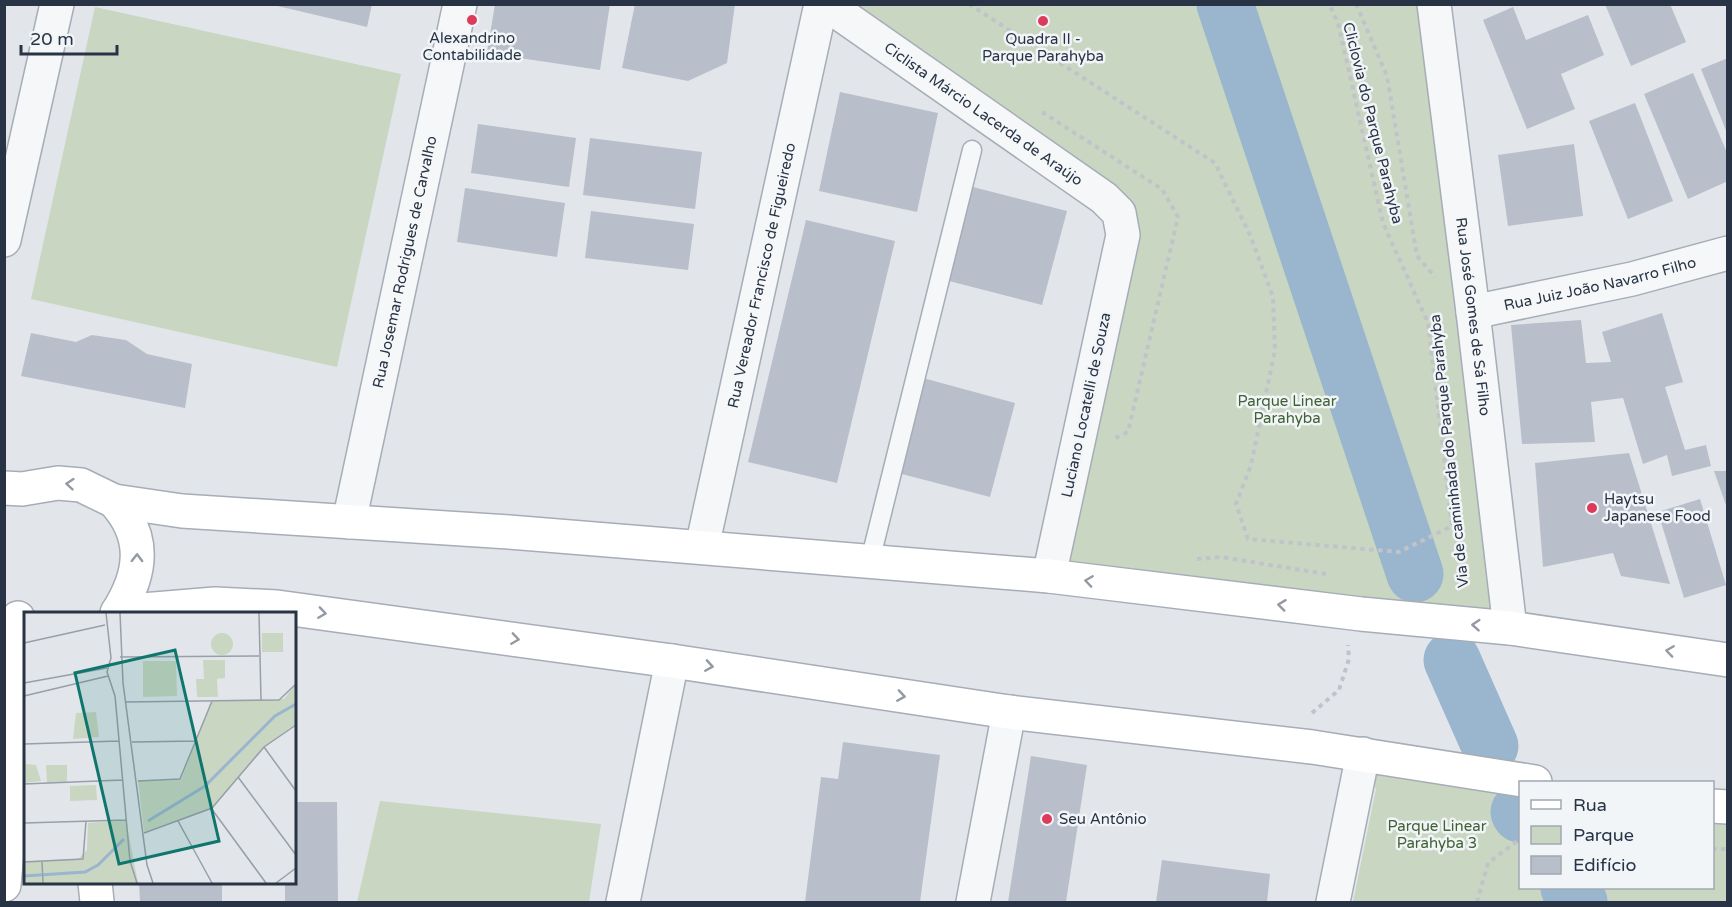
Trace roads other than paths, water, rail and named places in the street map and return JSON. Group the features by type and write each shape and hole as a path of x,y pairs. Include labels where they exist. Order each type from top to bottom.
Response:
{"main road":[{"path":"10,495 58,483 81,485 114,501 182,511 702,547 1049,576 1347,613 1510,628 1728,660"},
{"path":"114,501 134,529 138,559 133,584 118,612"},
{"path":"128,612 215,604 277,607 672,661 1009,712 1363,754 1524,781"},
{"path":"4,885 15,768 20,675 16,615"},
{"path":"95,883 97,903"}],"street":[{"path":"4,240 57,4"},
{"name":"Rua Josemar Rodrigues de Carvalho","path":"349,522 460,4"},
{"name":"Rua Vereador Francisco de Figueiredo","path":"702,547 821,4"},
{"name":"Ciclista Márcio Lacerda de Araújo","path":"826,4 1104,198 1119,213 1123,235"},
{"name":"Rua José Gomes de Sá Filho","path":"1434,4 1510,628"},
{"name":"Luciano Locatelli de Souza","path":"1049,576 1123,235"},
{"name":"Rua Juiz João Navarro Filho","path":"1473,312 1632,279 1728,253"},
{"path":"623,903 672,661"},
{"path":"973,903 1009,712"},
{"path":"1333,903 1363,754"}],"lane":[{"path":"870,561 972,150"}],"waterway":[{"path":"1225,4 1415,574"},
{"path":"1452,660 1490,746"},
{"path":"1570,889 1579,902"}],"place":[{"name":"Alexandrino Contabilidade","path":"472,20"},
{"name":"Quadra II - Parque Parahyba","path":"1043,21"},
{"name":"Haytsu Japanese Food","path":"1592,508"},
{"name":"Seu Antônio","path":"1047,819"}],"park label":[{"name":"Parque Linear Parahyba","path":"1287,410"},
{"name":"Parque Linear Parahyba 3","path":"1437,834"}]}
